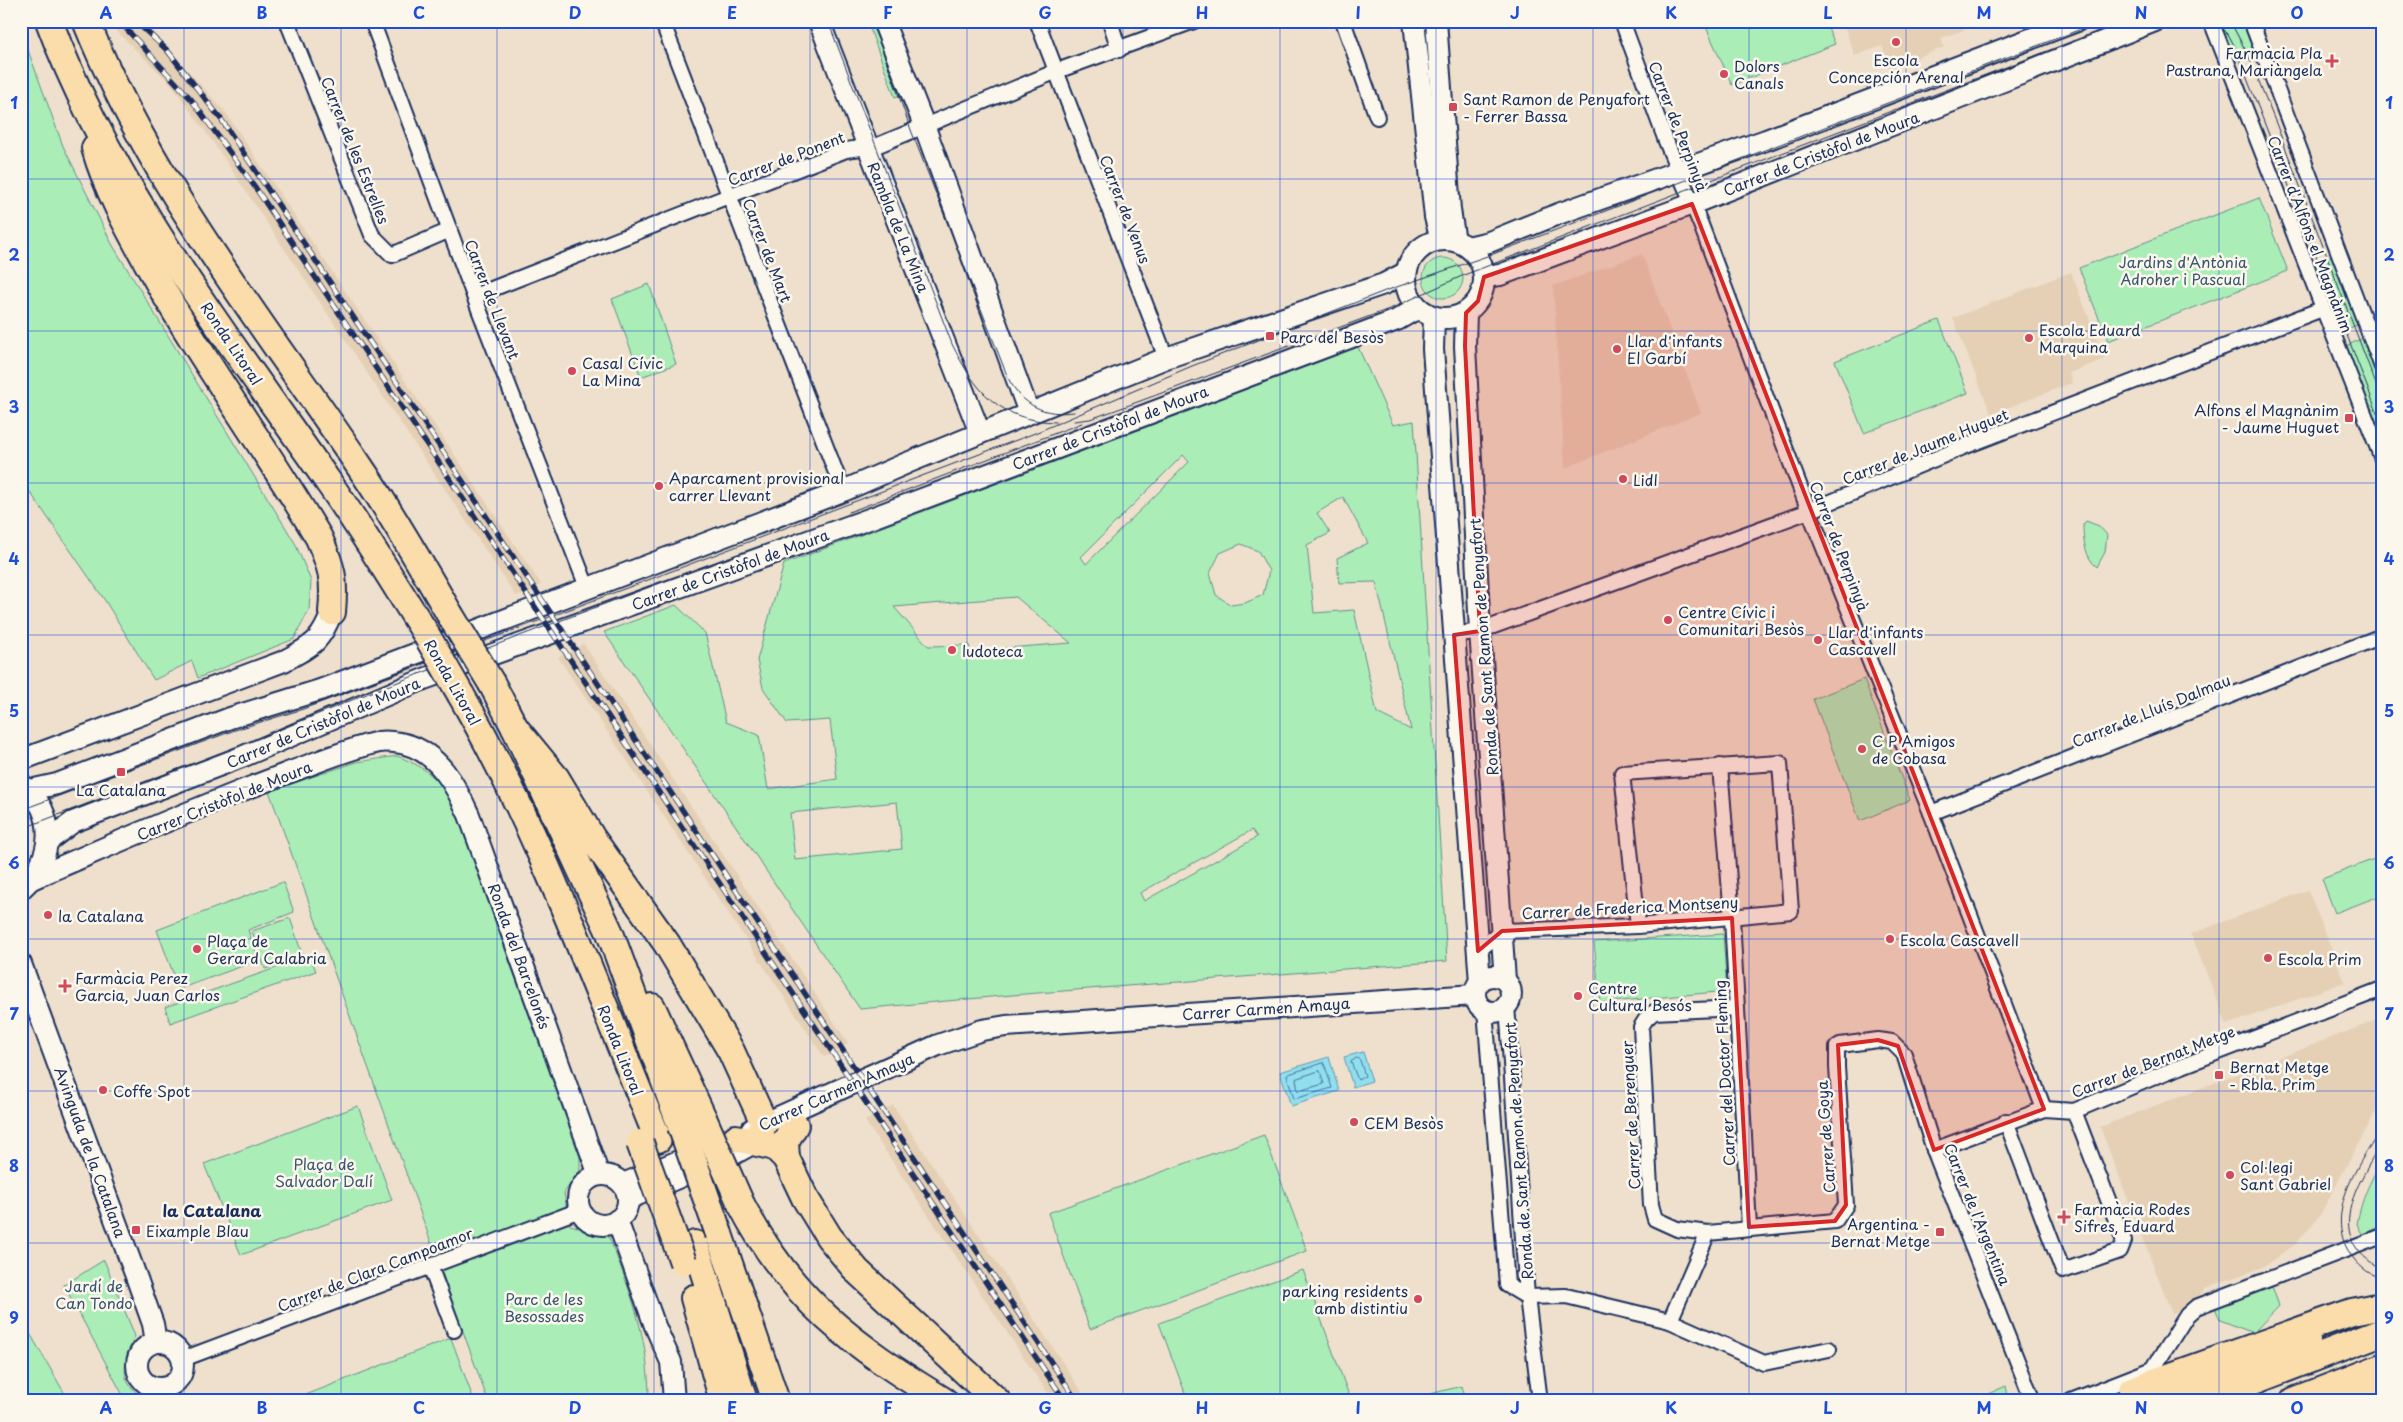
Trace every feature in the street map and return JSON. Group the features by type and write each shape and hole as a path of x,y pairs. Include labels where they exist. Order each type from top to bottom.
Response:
{"highway":[{"name":"Ronda Litoral","path":"89,30 128,112 190,218 394,518 492,684 515,728 610,932 692,1122 719,1234 776,1401"},
{"name":"Ronda Litoral","path":"53,32 79,95 125,178 217,323 330,485 423,629 484,736 533,833 576,932 689,1253 744,1401"},
{"path":"79,95 102,173 118,211 193,340 319,538 332,568 335,586 332,612"},
{"path":"515,728 556,778 602,853 667,944 731,1051 752,1134 775,1147 786,1158 805,1198 829,1237 857,1271 997,1401"},
{"path":"692,1122 762,1242 783,1272 810,1303 855,1343 944,1401"},
{"path":"786,1158 785,1142 794,1124"},
{"path":"689,1253 723,1401"},
{"path":"2143,1395 2352,1312 2382,1306"},
{"path":"2201,1401 2382,1332"},
{"path":"2294,1401 2382,1367"},
{"path":"2376,1401 2382,1398"}],"main road":[{"path":"2143,1395 2382,1312"},
{"path":"2346,1401 2382,1387"}],"street":[{"name":"Carrer de les Estrelles","path":"287,21 372,235 392,255 450,230"},
{"name":"Carrer de Llevant","path":"372,21 474,296 587,587"},
{"name":"Carrer de Mart","path":"662,21 843,491"},
{"name":"Rambla de La Mina","path":"819,21 980,433"},
{"path":"883,21 924,125 1029,413"},
{"name":"Carrer de Venus","path":"1037,21 1166,358"},
{"path":"1110,21 1119,50"},
{"name":"Carrer de Ponent","path":"474,296 846,150 876,146 1057,71 1119,50 1194,21"},
{"path":"1344,21 1378,117"},
{"path":"1414,21 1434,209 1454,242 1475,254 1484,277 1484,289 1478,301 1466,313 1450,319 1426,313 1411,300 1406,287 1405,273 1408,264 1416,252 1427,244 1454,242 1489,242 1558,214 1678,172 2077,21"},
{"path":"1436,21 1454,242"},
{"name":"Carrer de Perpinyà","path":"1622,21 1678,172 1692,204 1809,511 1931,813 2044,1109"},
{"name":"Carrer de Cristòfol de Moura","path":"1484,277 1500,275 1692,204 2155,21"},
{"name":"Carrer d'Alfons el Magnànim","path":"2211,21 2322,309 2382,458"},
{"name":"Carrer d'Alfons el Magnànim","path":"2251,21 2382,367"},
{"name":"Carrer de Cristòfol de Moura","path":"25,787 57,784 230,718 320,690 843,491 1166,358 1384,284 1405,273"},
{"name":"Carrer de Jaume Huguet","path":"1454,640 1809,511 1966,446 2322,309"},
{"name":"Carrer de Cristòfol de Moura","path":"48,840 72,822 244,756 424,679 869,519 1396,320 1426,313"},
{"name":"Ronda de Sant Ramon de Penyafort","path":"1426,313 1433,349 1480,996 1508,1285 1527,1297"},
{"name":"Ronda de Sant Ramon de Penyafort","path":"1466,313 1465,346 1480,631 1506,980"},
{"path":"21,760 284,661 314,644 324,632 332,612"},
{"name":"Carrer de Lluís Dalmau","path":"1931,813 2382,636"},
{"name":"Carrer Cristòfol de Moura","path":"27,884 222,798 348,751 381,742 405,744 421,750"},
{"name":"Ronda del Barcelonés","path":"421,750 456,785 469,815 599,1175"},
{"path":"21,751 45,751"},
{"name":"Carrer de Frederica Montseny","path":"1478,951 1502,931 1638,926 1791,911 1780,763 1720,766"},
{"path":"1638,926 1622,773 1720,766"},
{"name":"Carrer del Doctor Fleming","path":"1720,766 1732,918 1749,1227"},
{"path":"25,787 43,812 47,822 48,840 43,861 27,884"},
{"name":"Avinguda de la Catalana","path":"21,964 146,1302 156,1342"},
{"path":"1490,976 1501,977 1506,980 1511,991 1507,1005 1494,1012 1480,996 1490,976"},
{"name":"Carrer de Bernat Metge","path":"1934,1150 2006,1121 2044,1109 2074,1110 2164,1073 2382,989"},
{"name":"Carrer Carmen Amaya","path":"625,1192 734,1154 752,1134 938,1045 960,1037 1006,1026 1057,1021 1480,996"},
{"name":"Ronda de Sant Ramon de Penyafort","path":"1507,1005 1527,1297 1540,1401"},
{"name":"Carrer de Berenguer","path":"1708,1233 1677,1229 1655,1219 1651,1205 1641,1027 1654,1012 1737,1008"},
{"name":"Carrer Carmen Amaya","path":"752,1134 794,1124 945,1055 1057,1021"},
{"name":"Carrer de Goya","path":"1749,1227 1835,1221 1846,1205 1836,1066 1837,1047 1840,1044 1878,1040 1892,1042"},
{"name":"Carrer de l'Argentina","path":"1892,1042 1904,1054 1934,1150 2033,1401"},
{"path":"2006,1121 2063,1271 2120,1251 2124,1241 2074,1110"},
{"path":"599,1175 611,1176 625,1192 625,1212 617,1220 609,1224 600,1225 590,1221 580,1210 578,1195 588,1179 599,1175"},
{"name":"Carrer de Clara Campoamor","path":"182,1359 580,1210"},
{"path":"617,1220 655,1326 671,1362 674,1401"},
{"path":"1670,1321 1708,1233 1749,1227"},
{"path":"2071,1401 2153,1369 2186,1315 2196,1307 2382,1236"},
{"path":"430,1266 454,1330"},
{"path":"1527,1297 1566,1296 1670,1321 1764,1363 1829,1349"},
{"path":"655,1326 661,1401"},
{"path":"156,1342 163,1342 176,1348 182,1359 181,1374 175,1393 148,1384 138,1372 138,1356 149,1345 156,1342"}],"highlighted area":[{"path":"1692,204 2044,1109 1934,1150 1898,1046 1878,1040 1838,1045 1846,1205 1835,1221 1749,1227 1732,918 1502,931 1478,951 1454,635 1480,631 1465,346 1466,313 1478,301 1484,277"}],"shaded area":[{"path":"106,21 143,21 226,113 541,584 535,590 516,596 215,145 171,84"},
{"name":"Escola Concepción Arenal","path":"1842,21 1977,21 1978,25 1941,38 1944,47 1890,68 1882,46 1855,56"},
{"name":"Llar d'infants El Garbí","path":"1642,254 1701,413 1565,468 1553,286"},
{"name":"Escola Eduard Marquina","path":"2071,272 2105,359 2069,373 2072,383 1991,414 1953,318"},
{"path":"583,643 848,1043 841,1050 824,1057 558,657 577,649"},
{"name":"Escola Prim","path":"2308,890 2345,982 2227,1025 2191,934"},
{"name":"Col·legi Sant Gabriel","path":"2382,1018 2382,1100 2320,1215 2296,1244 2261,1268 2205,1288 2193,1306 2172,1314 2100,1127"},
{"path":"893,1105 1088,1401 1053,1401 865,1121"}],"green space":[{"path":"867,21 876,21 903,94 895,97"},
{"path":"1721,21 1825,21 1835,44 1732,85 1706,27"},
{"path":"2245,21 2257,52 2231,63 2218,29"},
{"path":"21,31 63,146 112,244 295,543 311,581 309,610 294,639 198,678 192,661 154,680 104,599 21,479"},
{"name":"Jardins d'Antònia Adroher i Pascual","path":"2259,198 2288,271 2108,341 2079,268"},
{"path":"2334,255 2357,325 2340,332 2309,265"},
{"path":"1447,258 1454,261 1460,267 1463,278 1462,286 1454,295 1447,298 1439,298 1432,295 1424,286 1423,274 1426,267 1435,259"},
{"path":"649,284 676,364 641,377 612,299"},
{"path":"1939,320 1968,393 1864,433 1835,361"},
{"path":"2363,338 2382,388 2382,439 2346,346"},
{"path":"1358,347 1393,425 1414,421 1447,961 1012,995 860,1009 604,632 676,605 705,633 726,722 759,735 768,789 837,779 830,720 787,723 763,688 757,660 784,564","holes":["1183,455 1189,462 1086,564 1081,557","1343,497 1368,543 1337,558 1339,583 1376,582 1411,730 1377,713 1354,610 1314,613 1307,545 1330,533 1317,513","1241,544 1258,551 1269,571 1263,595 1245,603 1231,605 1216,595 1210,573 1220,553","1016,597 1071,643 970,651 969,645 928,646 894,607","897,802 902,849 795,860 790,813","1252,830 1257,837 1144,901 1140,893"]},
{"path":"2086,521 2099,526 2107,535 2105,552 2097,567 2087,553 2083,525"},
{"name":"C P Amigos de Cobasa","path":"1864,679 1910,800 1860,821 1813,699"},
{"name":"Parc de les Besossades","path":"397,756 428,772 451,798 580,1157 580,1170 564,1193 570,1225 608,1235 631,1296 642,1336 646,1356 649,1401 488,1401 269,791 357,762"},
{"path":"21,812 28,831 28,844 25,856 21,862"},
{"path":"2382,856 2382,895 2335,913 2322,879"},
{"path":"283,882 294,912 248,930 259,960 179,989 157,930"},
{"path":"290,918 303,957 265,969 252,931"},
{"path":"1723,934 1727,991 1600,1003 1594,942"},
{"path":"310,956 316,971 170,1023 165,1007"},
{"name":"Plaça de Salvador Dalí","path":"358,1106 392,1200 241,1255 204,1164"},
{"path":"1264,1135 1307,1251 1090,1329 1048,1213"},
{"path":"2382,1160 2382,1226 2362,1234 2357,1224 2361,1207 2370,1183"},
{"name":"Jardí de Can Tondo","path":"104,1260 135,1336 127,1356 125,1374 132,1389 151,1401 126,1401 64,1285"},
{"path":"1303,1270 1351,1401 1188,1401 1159,1323"},
{"path":"2271,1283 2279,1306 2253,1333 2220,1320 2214,1305"},
{"path":"21,1318 69,1401 21,1401"},
{"path":"451,1338 474,1401 299,1401 298,1398"},
{"path":"1462,1386 1466,1401 1402,1401"},
{"path":"2006,1386 2009,1401 1972,1401"}],"water":[{"path":"1363,1052 1372,1081 1353,1087 1344,1057"},
{"path":"1329,1057 1339,1091 1291,1106 1280,1072"}],"tunnel":[{"path":"2102,1401 2132,1390"}],"tram line":[{"path":"828,21 952,344 961,361 980,389 1005,409 1019,416 1056,422"},
{"path":"872,21 911,130 1008,378 1020,396 1035,407 1053,412 1074,412"},
{"path":"21,810 235,730 303,709 664,574 1035,433 1192,366 1385,291 1493,254 2102,21"},
{"path":"1074,421 1090,419 1113,411 1392,308 1464,275 2126,21"},
{"path":"2216,21 2228,34 2234,45 2382,425"},
{"path":"2230,21 2249,57 2277,126 2382,400"},
{"path":"849,512 1082,423"},
{"path":"21,829 267,735 374,691 729,557"},
{"path":"2382,1126 2354,1173 2342,1208 2341,1225 2344,1242 2354,1259 2366,1271 2382,1279"},
{"path":"2382,1142 2355,1193 2350,1210 2349,1226 2353,1242 2363,1256 2382,1269"}],"railway":[{"path":"119,21 191,99 255,187 1065,1401"},
{"path":"135,21 167,50 221,119 1077,1401"}],"place":[{"name":"Escola Concepción Arenal","path":"1896,42"},
{"name":"Farmàcia Pla Pastrana, Mariàngela","path":"2332,61"},
{"name":"Dolors Canals","path":"1724,74"},
{"name":"Sant Ramon de Penyafort - Ferrer Bassa","path":"1453,107"},
{"name":"Parc del Besòs","path":"1270,336"},
{"name":"Escola Eduard Marquina","path":"2029,338"},
{"name":"Llar d'infants El Garbí","path":"1617,349"},
{"name":"Casal Cívic La Mina","path":"572,371"},
{"name":"Alfons el Magnànim - Jaume Huguet","path":"2349,418"},
{"name":"Lidl","path":"1623,479"},
{"name":"Aparcament provisional carrer Llevant","path":"659,486"},
{"name":"Centre Cívic i Comunitari Besòs","path":"1668,620"},
{"name":"Llar d'infants Cascavell","path":"1818,640"},
{"name":"ludoteca","path":"952,650"},
{"name":"C P Amigos de Cobasa","path":"1862,749"},
{"name":"La Catalana","path":"121,772"},
{"name":"la Catalana","path":"48,915"},
{"name":"Escola Cascavell","path":"1890,939"},
{"name":"Plaça de Gerard Calabria","path":"197,949"},
{"name":"Escola Prim","path":"2268,958"},
{"name":"Farmàcia Perez Garcia, Juan Carlos","path":"65,986"},
{"name":"Centre Cultural Besós","path":"1578,996"},
{"name":"Bernat Metge - Rbla. Prim","path":"2219,1075"},
{"name":"Coffe Spot","path":"103,1090"},
{"name":"CEM Besòs","path":"1354,1122"},
{"name":"Col·legi Sant Gabriel","path":"2230,1175"},
{"name":"Farmàcia Rodes Sifres, Eduard","path":"2064,1217"},
{"name":"Eixample Blau","path":"136,1230"},
{"name":"Argentina - Bernat Metge","path":"1940,1232"},
{"name":"parking residents amb distintiu","path":"1418,1299"}],"district":[{"name":"la Catalana","path":"212,1210"}]}
